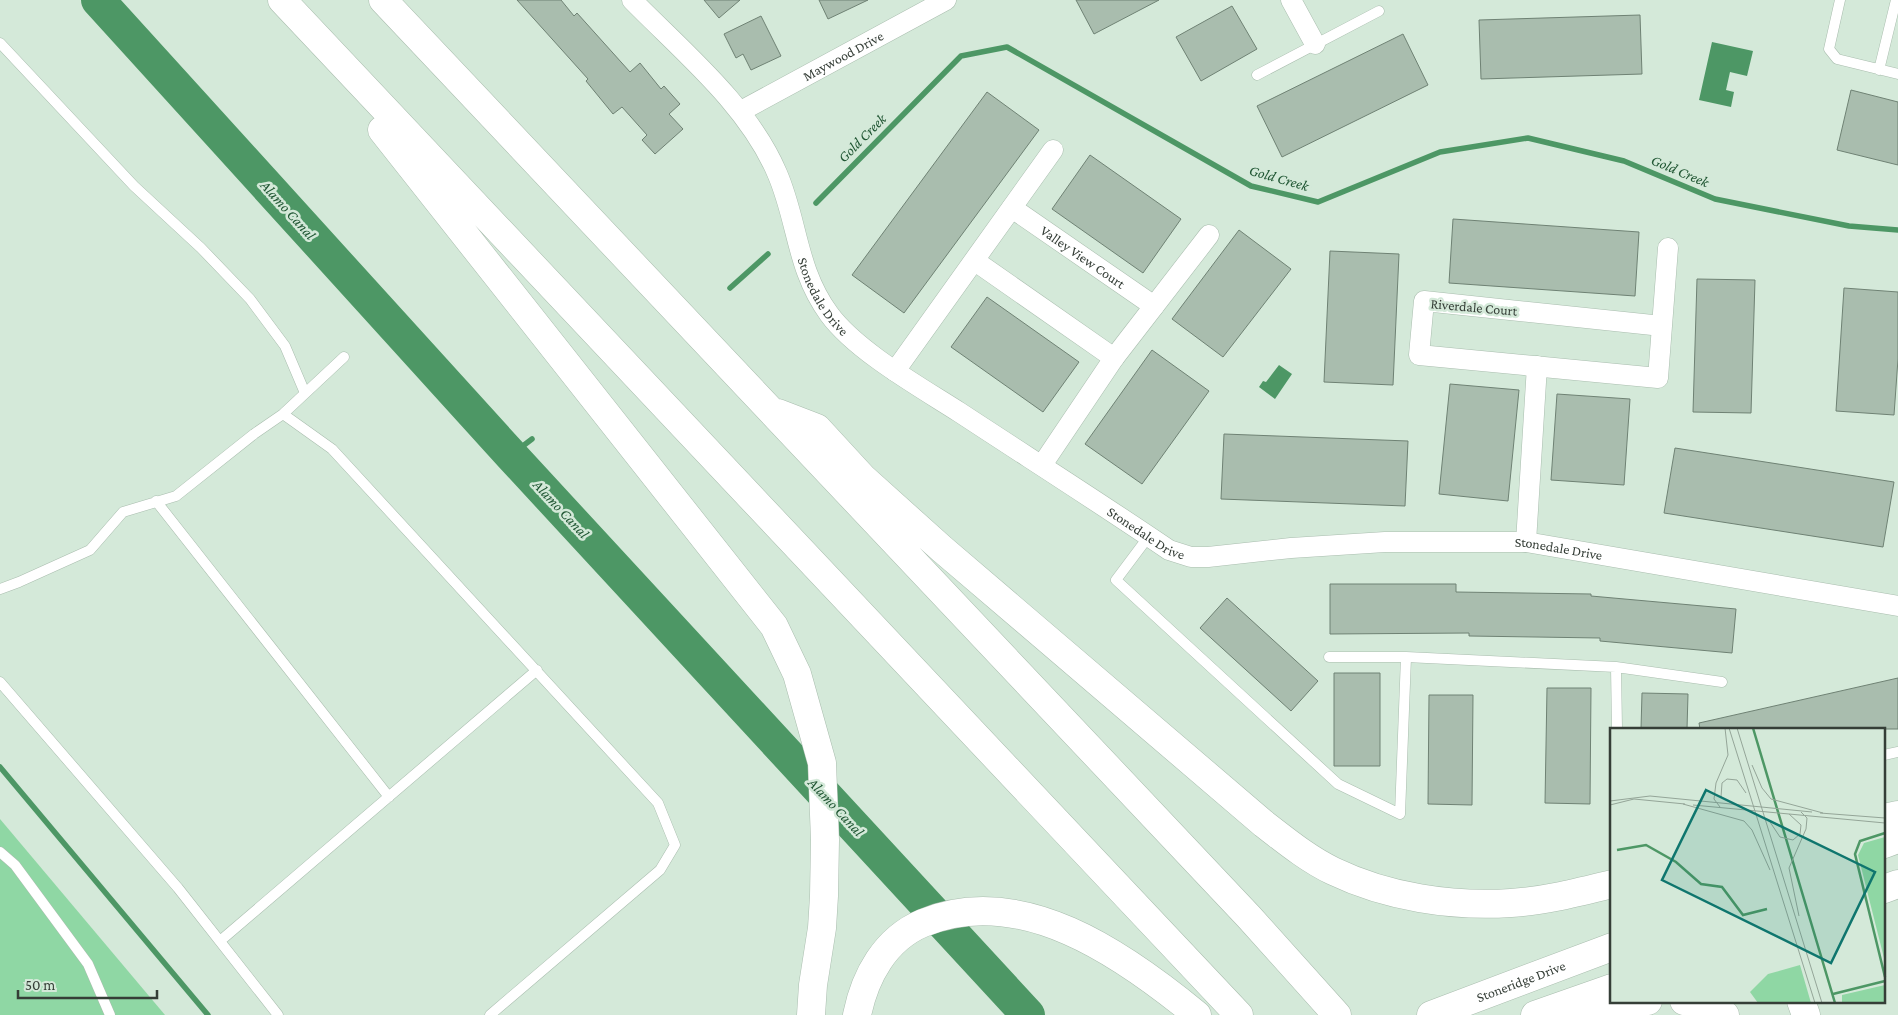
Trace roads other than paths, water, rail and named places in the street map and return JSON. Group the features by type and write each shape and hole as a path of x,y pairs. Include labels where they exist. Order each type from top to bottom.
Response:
{"main road":[{"path":"282,0 1239,1015"},
{"path":"383,0 1249,918 1337,1015"},
{"path":"339,61 373,118 774,626 797,674 822,763 825,840 822,928 813,985 811,1015"},
{"path":"770,410 817,428 863,478 979,580 1264,824 1298,850 1333,871 1374,887 1409,896 1464,903 1511,903 1557,897 1610,884"},
{"path":"1886,843 1898,839"},
{"path":"1886,888 1898,884"},
{"path":"857,1015 860,999 873,968 890,944 914,927 944,914 979,910 1021,914 1067,930 1105,949 1141,971 1197,1015"},
{"name":"Stoneridge Drive","path":"1436,1013 1610,948"},
{"path":"1535,1015 1567,1006 1610,989"},
{"path":"1567,1006 1632,1002"},
{"path":"1688,1002 1702,1005 1725,1015"},
{"path":"1801,1002 1806,1015"}],"street":[{"name":"Stonedale Drive","path":"632,0 740,111 778,174 800,256 813,288 830,315 849,335 895,371 1169,550 1191,557 1385,542 1526,542 1898,606"},
{"name":"Maywood Drive","path":"740,111 946,0"},
{"path":"1291,0 1315,44"},
{"path":"895,371 1053,150"},
{"name":"Valley View Court","path":"1012,208 1154,306"},
{"path":"1042,466 1114,358 1209,235"},
{"name":"Riverdale Court","path":"1662,326 1424,301 1419,355 1658,378 1662,326 1668,248"},
{"path":"975,261 1114,358"},
{"path":"1526,542 1537,366"}],"lane":[{"path":"1840,0 1829,49 1838,59 1898,74"},
{"path":"1879,70 1896,0"},
{"path":"1257,75 1379,11"},
{"path":"0,43 134,186 202,248 250,299 285,346 305,393"},
{"path":"0,589 90,550 123,512 176,496 283,414 344,357"},
{"path":"283,414 332,449 658,802 675,845 660,870 490,1015"},
{"path":"156,501 388,797"},
{"path":"1149,536 1116,580 1338,784 1400,814 1406,657"},
{"path":"1329,657 1406,657 1616,667 1722,682"},
{"path":"1616,667 1616,728"},
{"path":"220,941 537,670"},
{"path":"0,682 178,888 278,1015"},
{"path":"0,852 15,865 88,964 110,1015"}],"waterway":[{"name":"Alamo Canal","path":"98,0 511,455 1028,1015"},
{"name":"Gold Creek","path":"816,203 961,56 1007,47 1251,186 1318,202 1440,152 1528,138 1624,161 1715,199 1849,226 1898,230"},
{"name":"Gold Creek","path":"730,288 768,254"},
{"name":"Gold Creek","path":"511,455 532,439"},
{"path":"0,767 208,1015"}]}
